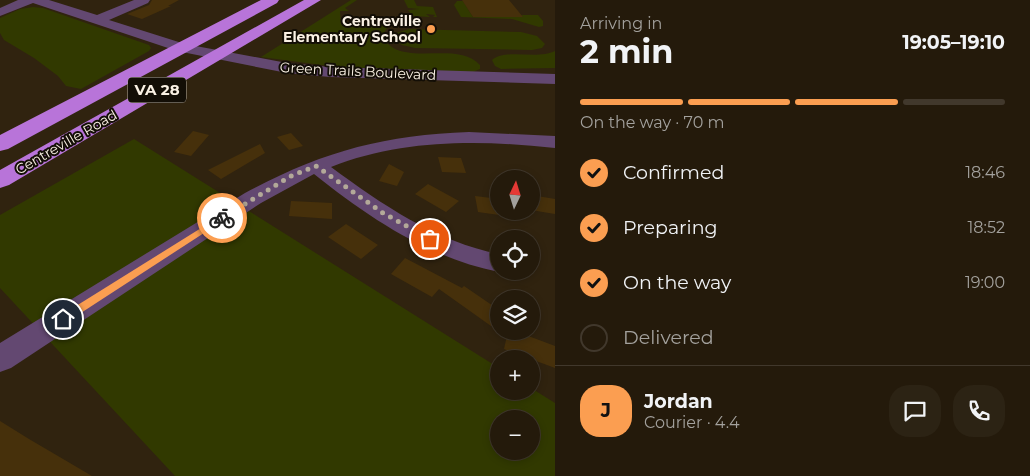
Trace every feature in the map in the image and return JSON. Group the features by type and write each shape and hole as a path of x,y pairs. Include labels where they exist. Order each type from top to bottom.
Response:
{"highway":[{"name":"Centreville Road","path":"0,144 272,0"},
{"name":"Centreville Road","path":"0,180 314,0"}],"street":[{"path":"0,12 29,0"},
{"name":"Green Trails Boulevard","path":"37,0 213,58 261,76 321,83 555,89"},
{"path":"97,20 144,0"},
{"name":"Green Trails Boulevard","path":"213,58 330,72 555,79"},
{"path":"0,359 253,198 291,176 316,166 347,155 380,147 431,139 485,137 555,142"},
{"path":"316,166 383,213 430,239 476,260 490,262"}],"green space":[{"path":"351,0 357,0 345,8 349,11 340,11 341,23 379,26 383,23 382,17 395,17 396,22 387,28 382,36 390,46 402,51 415,53 457,54 470,58 480,65 480,69 473,72 337,67 261,57"},
{"path":"404,0 414,0 417,6 433,7 437,17 426,14 430,17 413,16 408,10 419,9 408,8"},
{"path":"457,1 463,1 473,17 523,17 521,15 538,15 543,21 543,26 539,27 512,19 461,17 454,5"},
{"path":"43,8 149,45 151,48 149,51 81,89 66,86 58,76 34,58 4,40 0,33 0,18 20,9"},
{"path":"409,29 521,32 537,36 545,44 542,48 532,50 415,48 402,45 393,39 396,33"},
{"path":"555,51 555,68 501,69 495,66 492,60 505,55 540,55"},
{"path":"134,139 490,362 490,400 540,400 540,394 555,403 555,476 175,476 0,288 0,215"}],"building":[{"path":"152,0 179,0 168,6 171,6 142,19 127,14 149,5"},
{"path":"462,0 509,0 523,17 473,17"},
{"path":"193,131 209,135 191,156 174,152"},
{"path":"291,133 303,146 289,150 277,137"},
{"path":"260,144 265,153 221,179 208,170"},
{"path":"438,157 461,158 466,173 442,172"},
{"path":"389,164 404,172 397,186 379,181"},
{"path":"428,184 459,201 446,212 415,194"},
{"path":"475,196 490,198 490,214 478,212"},
{"path":"540,196 555,199 555,214 540,212"},
{"path":"291,201 332,203 332,219 289,216"},
{"path":"346,224 378,245 361,259 328,237"},
{"path":"405,258 462,288 464,286 490,304 490,325 439,289 432,297 391,274"},
{"path":"506,340 539,340 555,346 555,368 540,362 540,350 504,349"},
{"path":"0,421 29,439 92,476 0,476"}],"way so far":[{"path":"222,218 291,176 316,166 336,182 383,213 430,239"}],"place":[{"name":"Centreville Elementary School","path":"431,29"}],"route":[{"path":"63,319 222,218"}]}
